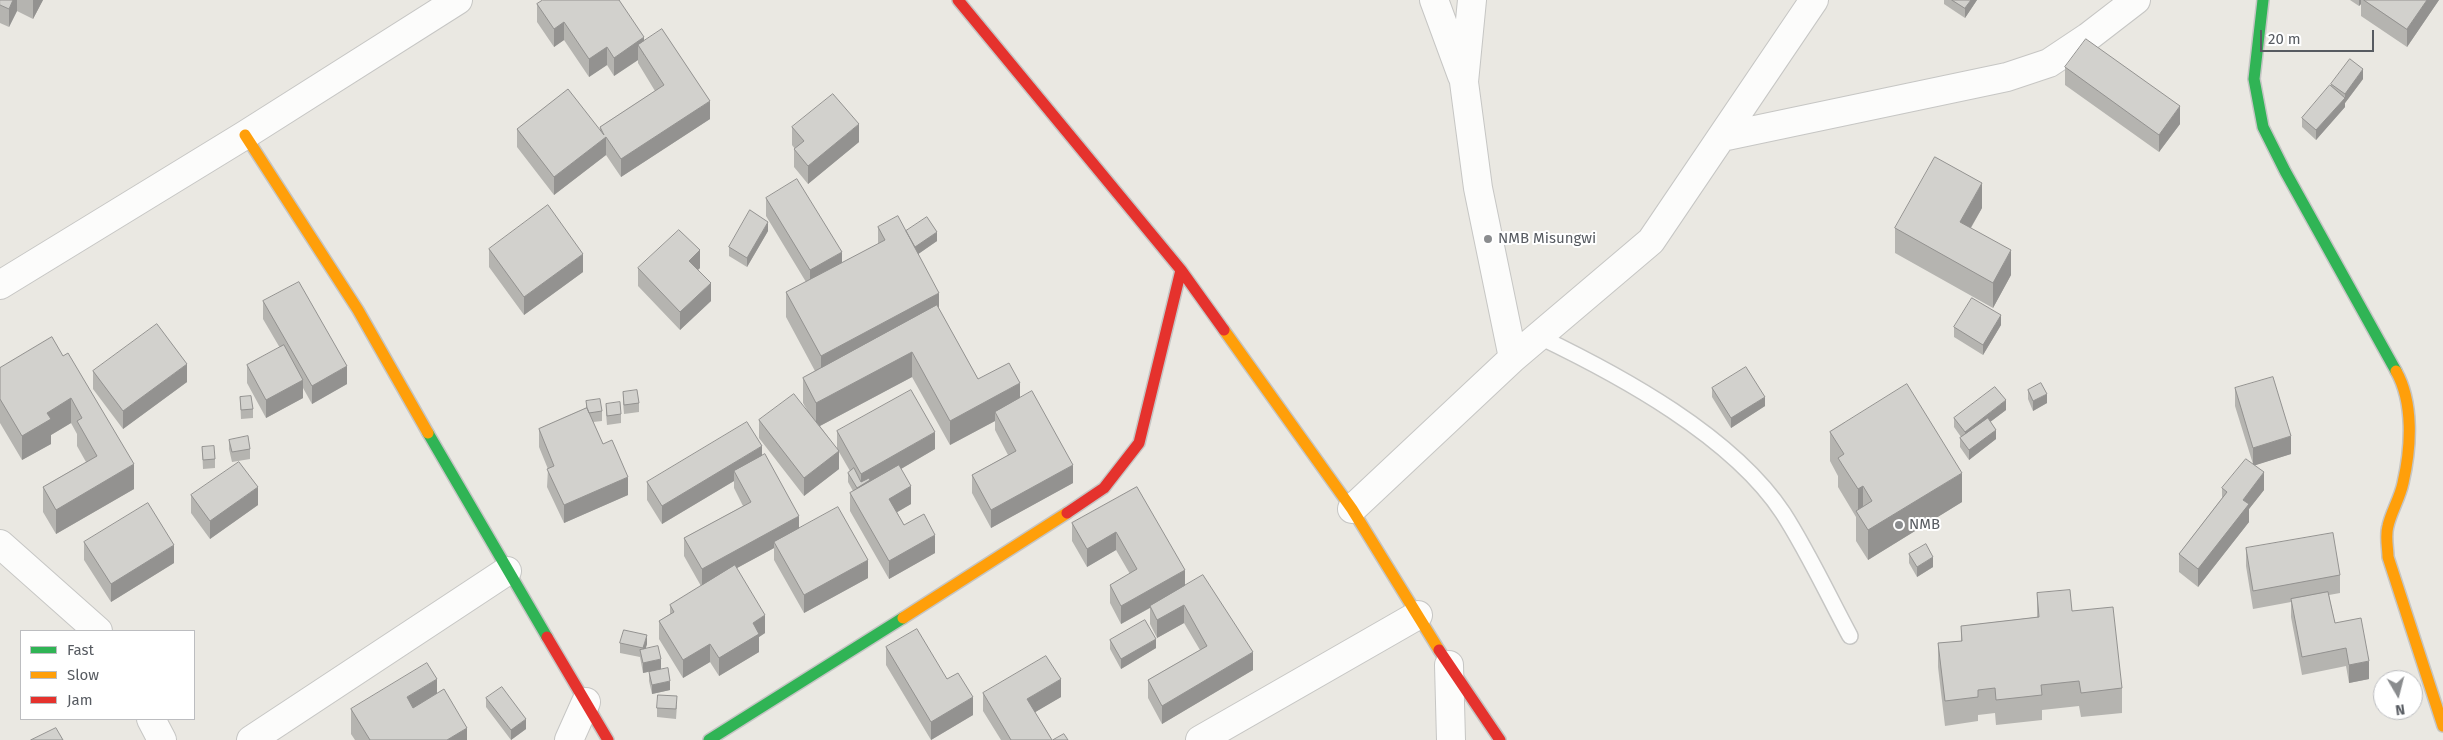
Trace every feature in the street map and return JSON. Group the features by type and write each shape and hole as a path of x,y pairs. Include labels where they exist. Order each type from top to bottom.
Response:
{"main road":[{"path":"958,0 1182,270 1352,509 1449,665 1500,740"},
{"path":"2263,0 2254,79 2263,127 2285,172 2400,379 2407,404 2409,436 2403,484 2387,528 2388,557 2443,726"},
{"path":"245,135 358,310 507,571 608,740"},
{"path":"709,740 996,560 1104,488 1139,443 1156,382 1182,270"}],"street":[{"path":"0,285 245,135 458,0"},
{"path":"1434,0 1464,82 1478,188 1513,358"},
{"path":"1464,82 1472,0"},
{"path":"1352,509 1513,358 1651,241 1814,0"},
{"path":"1722,137 2015,74 2049,62 2088,38 2136,0"},
{"path":"0,544 97,630"},
{"path":"251,740 507,571"},
{"path":"1200,740 1418,615"},
{"path":"1449,665 1450,740"},
{"path":"569,740 586,702"},
{"path":"152,720 162,740"}],"lane":[{"path":"1540,336 1598,364 1679,416 1738,460 1783,512 1850,636"}],"building":[{"path":"0,0 13,0 9,9 0,5"},
{"path":"543,0 619,0 644,37 614,58 607,47 589,59 564,22 554,29 537,4"},
{"path":"1952,0 1971,0 1965,8"},
{"path":"2364,0 2427,0 2407,29"},
{"path":"662,29 710,101 621,159 606,137 554,177 517,129 568,89 604,135 600,127 664,85 638,45"},
{"path":"2086,39 2180,106 2159,135 2065,67"},
{"path":"2350,59 2363,69 2345,94 2331,84"},
{"path":"2330,85 2345,98 2316,130 2302,118"},
{"path":"833,94 859,124 808,166 794,149 804,141 792,127"},
{"path":"1935,157 1982,183 1960,222 2011,250 1993,283 1895,228"},
{"path":"797,179 842,252 810,270 766,198"},
{"path":"548,205 583,254 524,297 489,249"},
{"path":"750,210 768,222 747,258 729,247"},
{"path":"898,216 939,293 821,356 786,292 885,240 878,227"},
{"path":"927,217 937,232 915,247 906,231"},
{"path":"679,230 700,250 689,261 711,283 680,312 638,268"},
{"path":"299,282 347,366 312,386 263,301"},
{"path":"1972,298 2001,315 1983,345 1954,327"},
{"path":"937,305 978,379 1009,363 1020,383 950,421 912,352 816,403 803,378"},
{"path":"157,324 187,364 123,411 93,371"},
{"path":"52,337 63,356 68,353 134,464 56,510 43,487 97,456 77,421 82,418 71,398 47,413 51,419 22,436 0,399 0,368"},
{"path":"284,345 303,380 266,400 247,365"},
{"path":"1746,367 1765,397 1731,418 1712,388"},
{"path":"2273,377 2291,436 2253,448 2235,388"},
{"path":"2041,383 2047,394 2033,401 2028,390"},
{"path":"1907,384 1962,473 1868,530 1856,511 1872,501 1863,486 1858,489 1838,458 1844,454 1830,432"},
{"path":"1995,387 2006,400 1965,432 1954,418"},
{"path":"637,390 639,403 624,405 623,392"},
{"path":"911,390 935,432 861,474 837,431"},
{"path":"1032,391 1073,465 991,510 972,475 1016,451 995,412"},
{"path":"794,394 839,451 804,478 759,420"},
{"path":"251,396 253,409 241,410 240,397"},
{"path":"600,399 602,411 589,413 586,401"},
{"path":"620,402 621,414 607,416 606,404"},
{"path":"587,408 603,444 612,440 628,477 564,505 547,469 554,466 539,429"},
{"path":"1988,418 1996,430 1969,450 1960,438"},
{"path":"747,422 762,446 662,506 647,482"},
{"path":"248,436 250,449 232,452 229,440"},
{"path":"214,446 215,459 203,460 202,447"},
{"path":"765,454 799,516 702,569 684,538 751,502 734,471"},
{"path":"2246,459 2264,472 2243,500 2249,504 2198,569 2179,554 2227,492 2222,488"},
{"path":"239,462 258,487 210,521 191,495"},
{"path":"899,465 911,486 889,499 904,525 924,514 935,535 889,561 850,493"},
{"path":"854,468 861,482 869,478 870,480 857,488 848,473"},
{"path":"1137,487 1185,570 1121,606 1110,585 1137,569 1116,532 1087,549 1072,523"},
{"path":"148,503 174,545 111,584 84,542"},
{"path":"838,507 868,560 804,595 774,542"},
{"path":"2333,533 2340,575 2253,591 2246,548"},
{"path":"1926,544 1933,557 1917,567 1909,554"},
{"path":"735,565 765,615 753,623 759,634 719,658 710,644 683,660 659,621 674,612 670,605"},
{"path":"1203,575 1253,652 1162,706 1148,680 1207,646 1184,605 1157,620 1150,606"},
{"path":"2070,590 2072,611 2113,607 2122,688 2081,693 2079,681 2041,685 2042,695 1996,700 1995,688 1978,690 1978,697 1945,701 1938,643 1962,641 1961,626 2039,617 2037,593"},
{"path":"2328,592 2335,623 2361,618 2369,661 2349,665 2346,648 2302,657 2291,599"},
{"path":"1145,620 1156,639 1121,659 1110,640"},
{"path":"917,629 947,679 958,673 973,697 931,722 886,647"},
{"path":"624,630 647,635 643,648 620,643"},
{"path":"658,646 661,659 643,663 640,650"},
{"path":"1046,656 1061,679 1027,699 1052,740 1011,740 983,693"},
{"path":"427,663 437,679 407,697 413,708 444,689 467,728 447,740 370,740 351,709"},
{"path":"668,668 670,681 652,685 649,672"},
{"path":"502,687 526,719 511,730 486,698"},
{"path":"658,695 677,696 676,709 657,708"},
{"path":"56,728 63,740 31,740"},
{"path":"1064,734 1068,740 1053,740"}],"traffic: fast":[{"path":"2263,0 2254,79 2263,127 2285,171 2396,371"},
{"path":"428,433 547,637"},
{"path":"709,740 903,618"}],"traffic: slow":[{"path":"245,135 358,310 428,433"},
{"path":"1224,330 1352,509 1439,650"},
{"path":"2396,371 2406,397 2409,441 2403,483 2387,530 2388,557 2443,726"},
{"path":"903,618 1067,513"}],"traffic: jam":[{"path":"958,0 1181,270 1224,330"},
{"path":"1067,513 1104,488 1139,443 1181,270"},
{"path":"547,637 608,740"},
{"path":"1439,650 1500,740"}],"place":[{"name":"NMB Misungwi","path":"1488,239"},
{"name":"NMB","path":"1899,525"}]}
